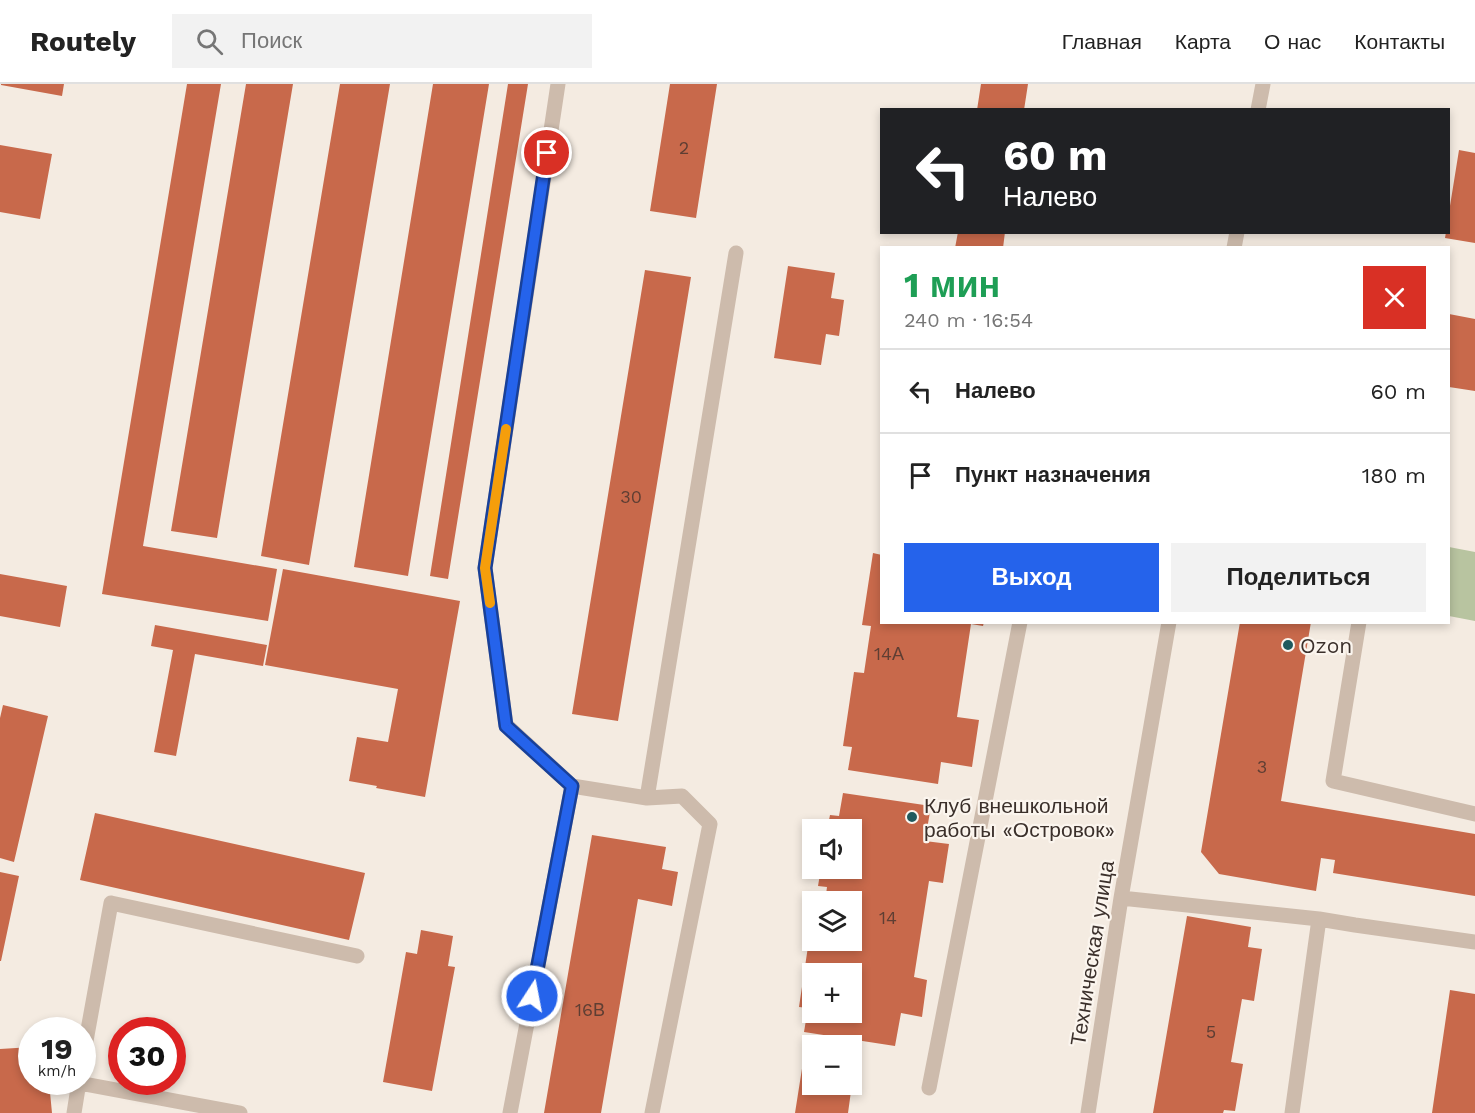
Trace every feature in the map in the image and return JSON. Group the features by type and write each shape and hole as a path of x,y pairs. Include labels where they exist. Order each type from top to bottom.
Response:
{"street":[{"path":"558,84 485,568 506,726 572,786 646,798 682,796 710,824 652,1113"},
{"path":"1258,108 1263,84"},
{"path":"646,798 736,253"},
{"path":"930,1088 1020,624"},
{"name":"Техническая улица","path":"1088,1113 1121,898 1169,624"},
{"path":"1359,624 1333,782 1475,814"},
{"path":"510,1113 572,786"},
{"path":"1121,898 1319,919 1475,942"},
{"path":"90,1017 111,903 357,956"},
{"path":"1292,1113 1319,919"},
{"path":"96,1085 240,1113"},
{"path":"74,1113 77,1095"}],"green space":[{"path":"1450,547 1475,552 1475,621 1450,616"}],"building":[{"path":"1,84 64,84 62,96"},
{"path":"187,84 221,84 143,546 277,569 268,621 102,594"},
{"path":"246,84 293,84 217,538 171,531"},
{"path":"340,84 390,84 309,565 261,556"},
{"path":"433,84 489,84 408,576 354,567"},
{"path":"508,84 528,84 448,579 430,576"},
{"path":"670,84 717,84 696,218 650,211"},
{"path":"981,84 1028,84 1024,108 977,108"},
{"path":"0,145 52,154 40,219 0,212"},
{"path":"1459,150 1475,153 1475,243 1445,238 1446,234 1450,234 1450,206"},
{"path":"958,234 1005,234 1003,246 955,246"},
{"path":"788,266 835,273 831,298 844,300 839,336 826,334 821,365 774,358"},
{"path":"645,270 691,277 618,721 572,714"},
{"path":"1450,314 1475,319 1475,391 1450,387"},
{"path":"873,553 880,555 880,624 971,624 957,717 979,720 972,767 941,762 938,784 848,770 852,747 843,746 854,672 864,673 871,626 862,625"},
{"path":"283,569 460,601 425,797 349,781 357,737 388,742 398,689 265,665"},
{"path":"0,574 67,586 60,627 0,616"},
{"path":"1240,624 1311,624 1281,801 1475,834 1475,896 1333,873 1335,860 1321,858 1316,891 1219,874 1201,852"},
{"path":"155,625 267,645 263,666 195,654 176,756 154,752 173,650 151,646"},
{"path":"3,705 48,716 14,862 0,858 0,718"},
{"path":"843,793 931,806 925,841 949,844 943,883 929,881 914,977 927,980 922,1017 901,1013 895,1046 862,1041 862,1035 824,1035 804,1032 806,1023 862,1023 862,963 806,963 807,951 862,951 862,891 826,891 827,887 818,886 819,879 862,879 862,819 829,819 830,815 839,816"},
{"path":"95,813 365,873 349,940 80,880"},
{"path":"592,835 666,847 662,869 678,872 672,906 638,899 601,1113 544,1113"},
{"path":"0,872 19,876 1,961 0,961"},
{"path":"1187,916 1251,927 1248,947 1262,949 1254,1001 1242,999 1231,1062 1243,1064 1235,1111 1153,1113"},
{"path":"421,930 453,936 448,966 455,967 432,1091 383,1082 406,952 417,954"},
{"path":"802,987 802,1007 799,1007"},
{"path":"1450,990 1475,994 1475,1113 1432,1113"},
{"path":"18,1048 18,1095 50,1095 52,1113 0,1113 0,1049"},
{"path":"802,1069 802,1095 850,1095 848,1113 795,1113"}],"slow traffic":[{"path":"490,603 485,568 506,429"}],"place":[{"name":"Ozon","path":"1288,645"},
{"name":"Клуб внешкольной работы «Островок»","path":"912,817"}],"route":[{"path":"532,996 572,786 506,726 485,568 547,153"}]}
